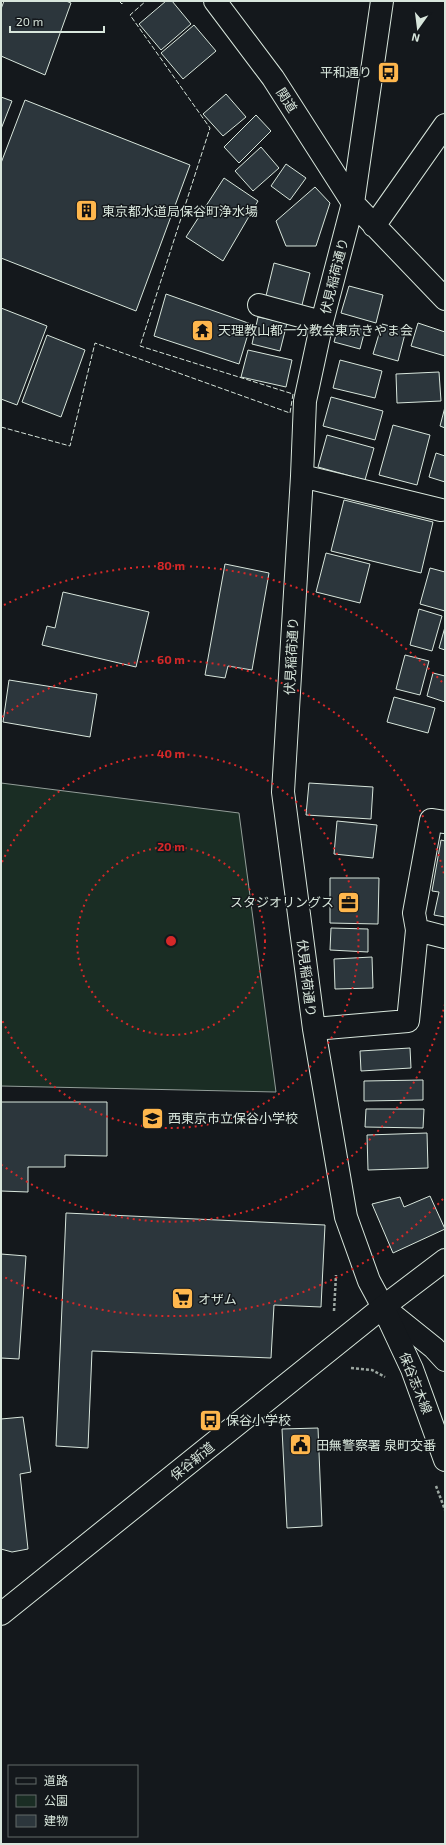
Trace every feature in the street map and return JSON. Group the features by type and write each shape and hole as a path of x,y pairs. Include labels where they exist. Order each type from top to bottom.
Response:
{"street":[{"name":"関道","path":"215,1 273,78 353,203 445,299"},
{"name":"伏見稲荷通り","path":"382,1 353,203 322,322 305,401 302,476 283,792 314,1029 346,1217 370,1281 383,1307"},
{"path":"374,226 445,125"},
{"path":"259,306 322,322"},
{"path":"302,476 441,510"},
{"path":"314,1029 408,1021 417,930 414,913 431,820 445,822"},
{"path":"417,930 445,937"},
{"name":"保谷新道","path":"1,1614 383,1307 445,1260"},
{"path":"383,1307 434,1348 445,1360"},
{"name":"保谷志木線","path":"383,1307 412,1369 445,1460"}],"path":[{"path":"346,1368 372,1370 389,1379"},
{"path":"434,1481 445,1510"}],"green space":[{"path":"1,783 239,813 276,1092 1,1086"}],"building":[{"path":"4,1 66,1 71,3 45,75 1,56 1,9"},
{"path":"166,1 172,1 191,24 161,50 139,24"},
{"path":"194,25 216,51 183,79 161,53"},
{"path":"226,94 246,117 223,136 203,114"},
{"path":"1,97 12,101 1,129"},
{"name":"東京都水道局保谷町浄水場","path":"25,100 190,165 136,311 1,258 1,163"},
{"path":"256,115 271,131 239,163 224,147"},
{"path":"261,147 279,168 253,191 235,171"},
{"path":"286,164 306,178 290,200 271,186"},
{"path":"224,178 258,201 223,261 186,237"},
{"path":"315,187 330,203 316,246 286,246 276,221"},
{"path":"274,263 310,273 301,309 265,300"},
{"path":"349,286 383,295 376,323 341,313"},
{"name":"天理教山都一分教会東京きやま会","path":"166,294 251,324 239,364 154,336"},
{"path":"1,308 47,326 17,405 1,399"},
{"path":"258,317 287,323 280,351 252,344"},
{"path":"418,323 445,332 445,356 411,346"},
{"path":"339,324 365,330 360,349 334,342"},
{"path":"382,324 406,330 398,361 373,354"},
{"path":"47,335 85,350 61,417 22,402"},
{"path":"248,350 292,360 286,387 241,377"},
{"path":"340,360 382,371 375,398 333,388"},
{"path":"439,372 441,401 397,403 396,374"},
{"path":"331,397 383,411 375,440 323,426"},
{"path":"445,407 445,428 440,426"},
{"path":"393,425 430,435 417,485 379,475"},
{"path":"327,435 374,448 365,480 318,467"},
{"path":"436,453 445,456 445,482 429,477"},
{"path":"344,500 433,522 421,573 331,551"},
{"path":"326,553 370,564 360,603 316,592"},
{"path":"225,564 269,573 252,670 228,666 225,678 205,675"},
{"path":"430,568 445,572 445,611 420,604"},
{"path":"63,592 149,612 136,667 42,645 47,626 55,628"},
{"path":"419,609 442,616 432,651 410,645"},
{"path":"445,627 445,650 439,648"},
{"path":"405,655 429,661 420,695 396,689"},
{"path":"433,673 445,676 445,702 427,696"},
{"path":"9,680 97,694 90,737 3,722"},
{"path":"394,697 435,708 428,733 387,722"},
{"path":"309,783 373,787 371,819 306,815"},
{"path":"337,821 377,825 373,858 334,854"},
{"path":"441,840 445,841 445,917 434,915 439,892 432,891"},
{"path":"330,878 379,878 378,924 330,923"},
{"path":"331,928 368,929 368,952 330,950"},
{"path":"372,957 373,988 335,989 334,959"},
{"path":"410,1048 411,1068 361,1071 360,1051"},
{"path":"423,1080 423,1100 364,1101 364,1081"},
{"path":"1,1102 107,1102 107,1156 65,1155 65,1167 28,1167 28,1192 1,1191"},
{"path":"366,1109 424,1109 423,1128 365,1127"},
{"path":"427,1133 428,1168 368,1170 367,1135"},
{"path":"430,1196 445,1229 393,1253 372,1204 400,1197 404,1207"},
{"path":"66,1213 325,1225 321,1307 274,1305 271,1358 92,1351 88,1448 56,1446"},
{"path":"1,1254 26,1256 19,1359 1,1358"},
{"path":"23,1417 31,1472 20,1474 28,1549 12,1552 1,1549 1,1419"},
{"path":"318,1428 322,1526 287,1528 282,1429"}],"fence":[{"path":"119,1 122,4 125,1"},
{"path":"1,427 70,446 95,343 290,413 293,394 140,346 210,128 130,15 146,1"}],"place":[{"name":"平和通り","path":"388,72"},
{"name":"東京都水道局保谷町浄水場","path":"87,211"},
{"name":"天理教山都一分教会東京きやま会","path":"203,330"},
{"name":"スタジオリングス","path":"349,902"},
{"name":"西東京市立保谷小学校","path":"153,1118"},
{"name":"オザム","path":"182,1299"},
{"name":"保谷小学校","path":"210,1420"},
{"name":"田無警察署 泉町交番","path":"300,1445"}]}
